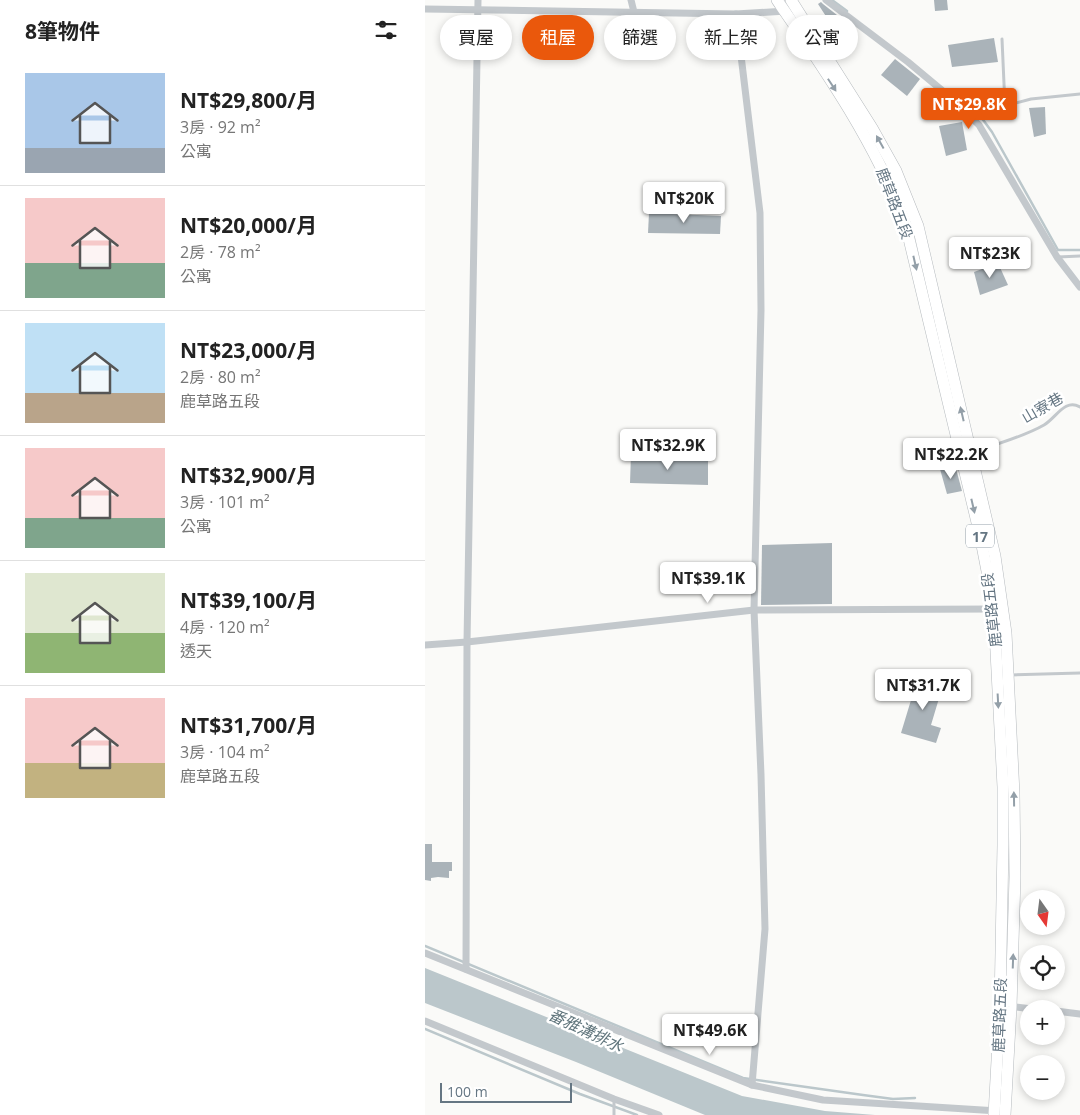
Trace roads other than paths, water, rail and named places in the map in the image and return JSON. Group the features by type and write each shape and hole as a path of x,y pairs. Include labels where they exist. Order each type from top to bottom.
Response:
{"main road":[{"name":"鹿草路五段","path":"777,0 862,130 893,191 905,222 995,556 1006,633 1003,675 1003,845 1006,1006 1003,1114"},
{"name":"鹿草路五段","path":"793,3 873,128 896,171 918,226 926,255 966,454 1003,675"}],"street":[{"path":"466,969 467,642 478,0"},
{"path":"631,0 634,12"},
{"path":"826,0 929,80 979,125 1057,257 1080,287"},
{"path":"425,9 736,14 785,12 793,3"},
{"path":"736,14 760,213 761,310 753,610 761,775 765,929 752,1085"},
{"path":"425,645 753,610 993,609"},
{"path":"425,953 752,1085 823,1100 1003,1114"},
{"path":"1006,1006 1020,1008"},
{"path":"1065,1012 1080,1014"},
{"path":"425,1021 614,1099 659,1115"}],"lane":[{"path":"1002,39 1005,106 1031,98 1080,94"},
{"path":"1057,257 1080,256"},
{"name":"山寮巷","path":"966,454 1045,425 1067,405 1075,404 1080,407"},
{"path":"1003,675 1080,673"},
{"path":"614,1099 614,1115"}],"waterway":[{"path":"832,0 847,11"},
{"path":"949,92 981,117 992,132 1058,250 1080,250"},
{"name":"番雅溝排水","path":"425,946 743,1078 893,1099 915,1098"},
{"path":"425,1029 580,1094 637,1115"}]}
